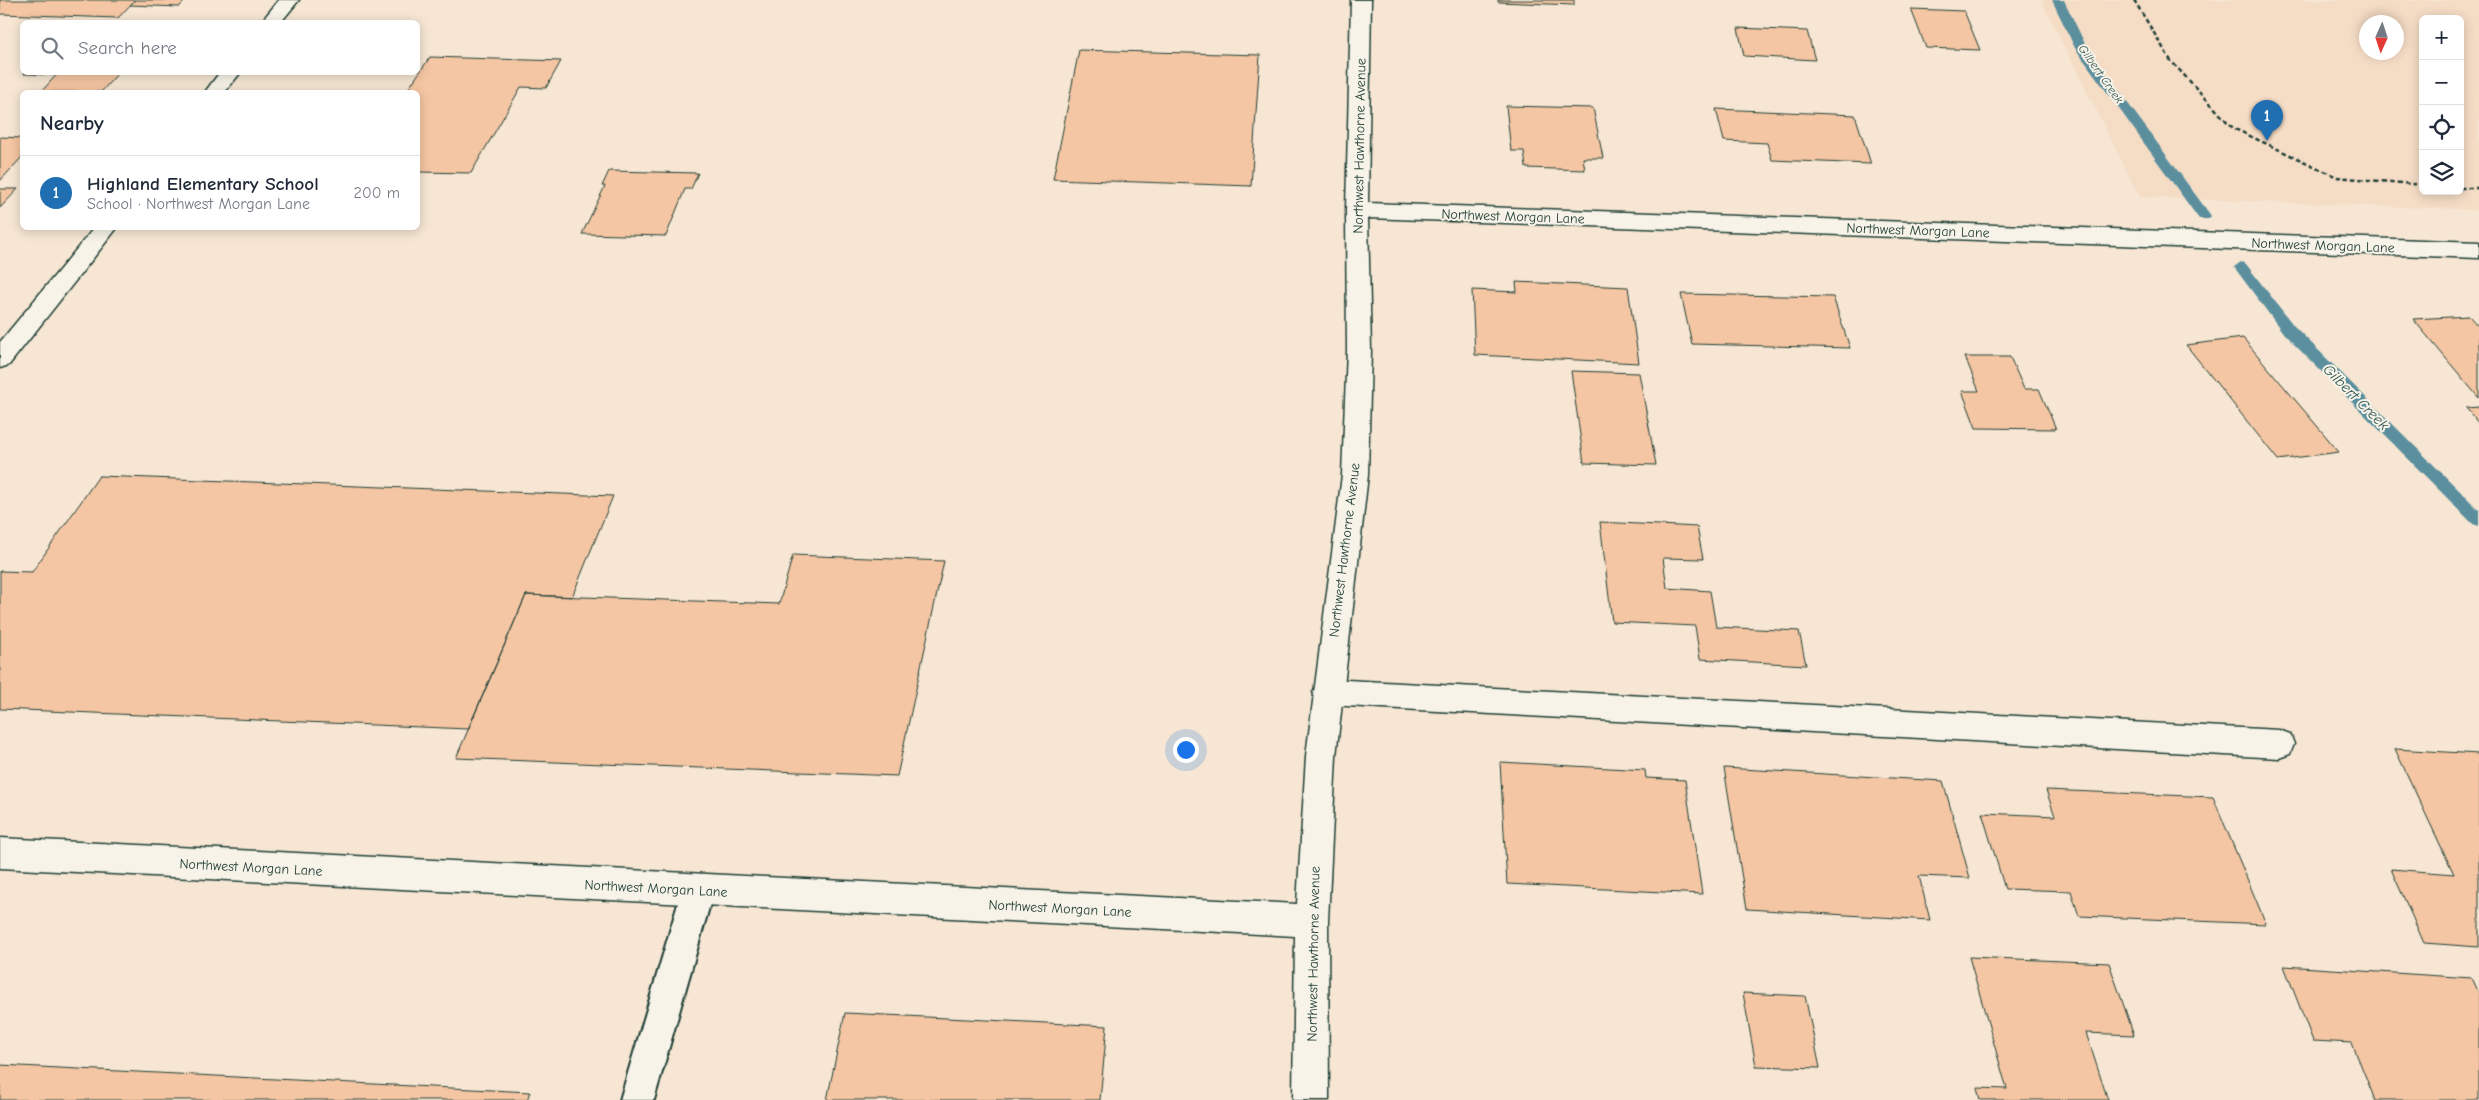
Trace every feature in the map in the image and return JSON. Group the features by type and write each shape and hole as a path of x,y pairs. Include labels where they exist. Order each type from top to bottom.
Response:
{"street":[{"path":"273,20 289,0"},
{"name":"Northwest Hawthorne Avenue","path":"1311,1100 1312,921 1321,756 1355,475 1359,350 1357,210 1361,0"},
{"path":"217,90 229,75"},
{"name":"Northwest Morgan Lane","path":"1357,210 2479,250"},
{"path":"0,359 104,230"},
{"path":"1328,692 2279,744"},
{"name":"Northwest Morgan Lane","path":"0,853 1312,921"}],"lane":[{"path":"637,1100 698,890"}],"path":[{"path":"2134,0 2171,61 2233,128 2337,177 2419,185"},
{"path":"2464,188 2479,188"}],"shaded area":[{"path":"2041,0 2479,0 2479,210 2140,197"}],"building":[{"path":"0,0 135,0 118,18 0,14"},
{"path":"135,0 186,0 179,7 130,5"},
{"path":"1498,0 1574,0 1574,5 1498,2"},
{"path":"1911,9 1964,11 1980,50 1926,48"},
{"path":"1738,28 1807,31 1815,60 1744,56"},
{"path":"1079,50 1260,55 1251,186 1053,179"},
{"path":"430,57 561,61 546,88 521,87 471,173 420,172 420,90 407,90 418,75 420,75 420,72"},
{"path":"56,75 116,75 103,90 43,90"},
{"path":"1506,106 1593,108 1603,158 1583,158 1585,170 1526,168 1524,151 1511,151"},
{"path":"1716,109 1855,115 1871,164 1772,160 1767,143 1724,141"},
{"path":"0,137 20,138 20,159 0,181"},
{"path":"609,171 698,173 691,189 685,189 666,236 582,234 605,186 602,186"},
{"path":"0,189 18,189 0,208"},
{"path":"1516,282 1628,287 1639,363 1475,355 1472,290 1517,292"},
{"path":"1681,294 1833,297 1850,348 1692,344"},
{"path":"2469,316 2479,327 2479,398 2413,319"},
{"path":"2243,338 2339,452 2278,460 2186,345"},
{"path":"1965,357 2010,357 2024,389 2039,389 2056,429 1976,428 1962,391 1979,391"},
{"path":"1571,371 1639,373 1656,465 1584,463"},
{"path":"2479,407 2479,424 2466,408"},
{"path":"99,476 613,496 572,597 526,595 468,729 0,709 0,571 32,572"},
{"path":"1600,522 1697,527 1703,559 1663,558 1667,588 1710,591 1716,627 1799,631 1806,665 1700,659 1695,626 1612,622"},
{"path":"793,555 944,561 897,776 456,758 526,595 779,604"},
{"path":"2395,749 2479,754 2479,947 2424,943 2391,869 2454,874"},
{"path":"1500,762 1645,770 1646,778 1685,780 1702,894 1507,884"},
{"path":"1724,768 1943,781 1970,878 1919,876 1930,920 1747,909"},
{"path":"2046,790 2213,797 2266,924 2079,916 2071,891 2005,889 1982,813 2055,816"},
{"path":"1969,957 2109,963 2134,1035 2086,1033 2108,1100 1980,1100 1977,1088 2007,1089"},
{"path":"2284,966 2472,978 2479,993 2479,1100 2375,1100 2352,1043 2313,1041"},
{"path":"1743,993 1805,996 1820,1068 1756,1066"},
{"path":"845,1013 1107,1026 1100,1100 827,1100"},
{"path":"0,1065 530,1092 527,1100 0,1100"}],"waterway":[{"name":"Gilbert Creek","path":"2058,0 2081,48 2204,216"},
{"name":"Gilbert Creek","path":"2241,267 2289,330 2479,520"}],"place":[{"name":"Highland Elementary School","path":"2267,141"}]}
